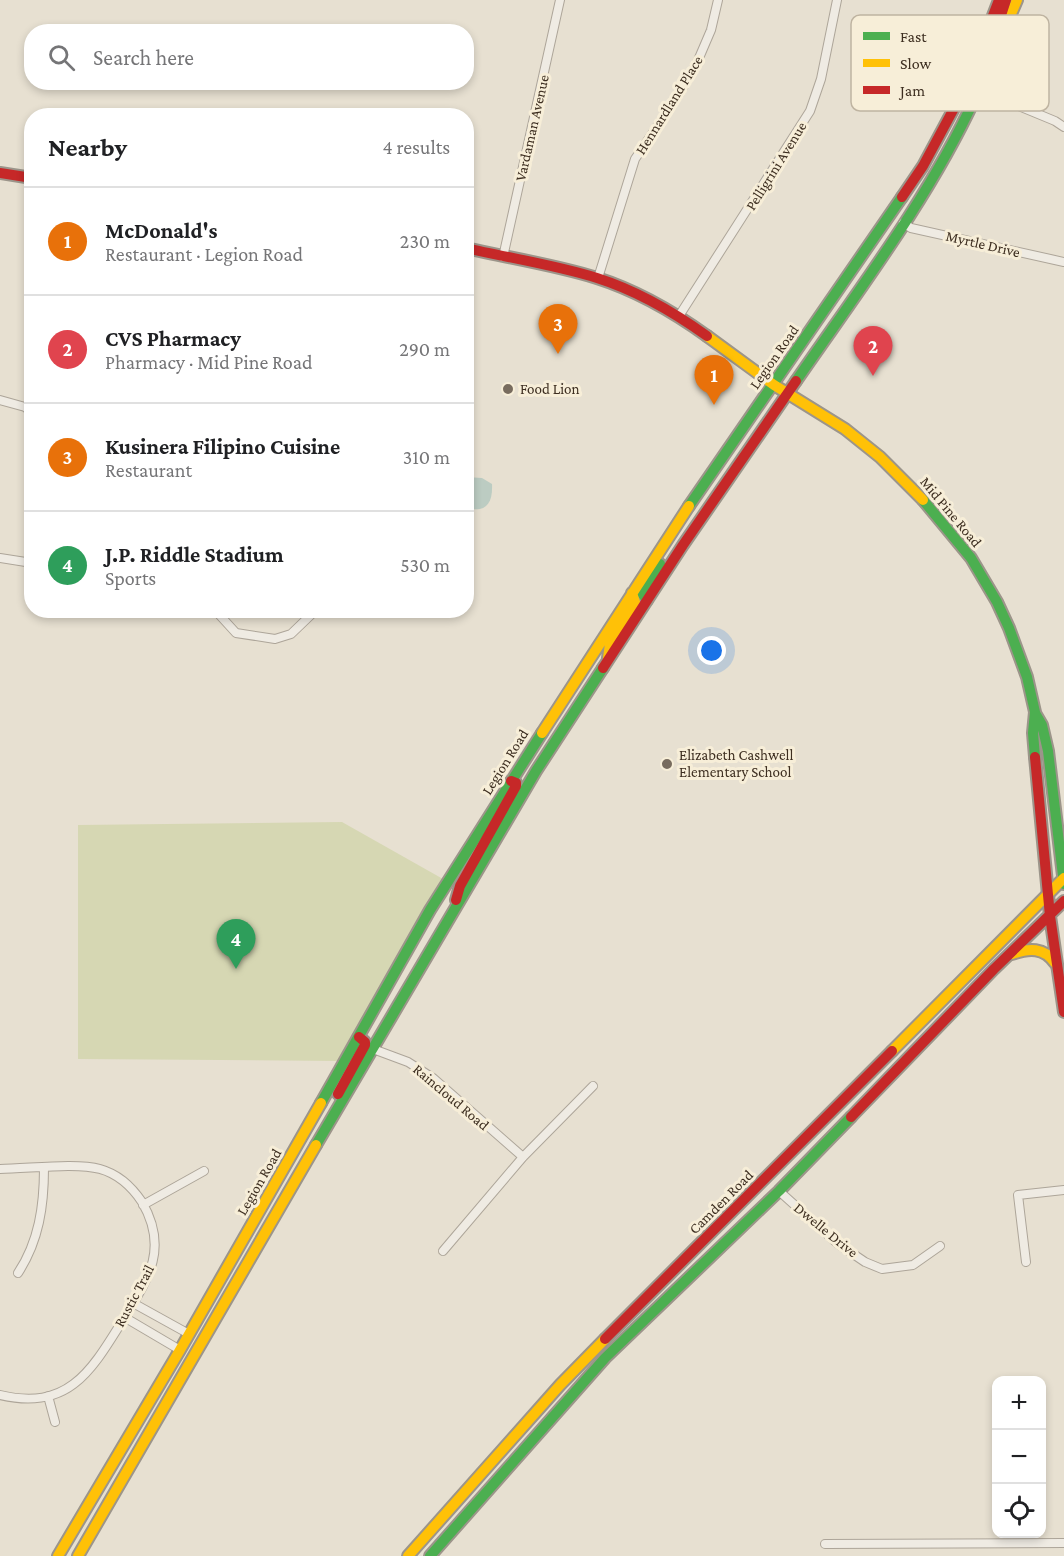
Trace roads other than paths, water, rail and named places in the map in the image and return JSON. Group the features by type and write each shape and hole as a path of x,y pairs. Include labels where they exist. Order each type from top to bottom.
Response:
{"main road":[{"name":"Legion Road","path":"993,15 999,0"},
{"path":"1001,15 1006,0"},
{"name":"Legion Road","path":"1011,15 1017,0"},
{"name":"Legion Road","path":"58,1556 180,1350 430,912 511,781 692,502 910,186 934,149 953,111"},
{"name":"Legion Road","path":"78,1556 204,1336 530,781 683,545 789,394 903,223 958,135 970,111"},
{"path":"0,172 24,176"},
{"name":"Mid Pine Road","path":"474,250 598,278 659,305 679,316 774,385 845,429 909,484 952,533 984,579 1009,628 1027,677 1035,712 1042,725 1052,777 1064,884"},
{"path":"647,600 642,593 680,531 692,502"},
{"path":"608,661 610,644 635,602 632,593"},
{"path":"530,781 525,777 525,772 577,688 582,669"},
{"name":"Mid Pine Road","path":"1035,712 1033,733 1048,896 1064,1012"},
{"path":"1052,777 1064,816"},
{"path":"452,914 460,886 516,786 516,783 511,781"},
{"name":"Camden Road","path":"408,1556 560,1385 1064,878"},
{"name":"Camden Road","path":"430,1556 605,1358 779,1191 1064,901"},
{"path":"1009,955 1032,948 1044,950 1051,956 1058,970"},
{"path":"312,1154 314,1138 365,1045 359,1037"},
{"path":"204,1336 202,1328 261,1218 262,1206"},
{"path":"159,1416 158,1408 191,1345 192,1340 189,1334"}],"street":[{"name":"Vardaman Avenue","path":"503,257 560,0"},
{"name":"Hennardland Place","path":"598,278 635,159 696,65 711,30 718,0"},
{"name":"Pelligrini Avenue","path":"679,316 810,111 821,79 837,0"},
{"path":"1031,111 1064,127"},
{"name":"Myrtle Drive","path":"903,223 911,228 1061,262"},
{"path":"1061,262 1064,252"},
{"path":"0,400 24,406"},
{"path":"0,558 24,562"},
{"path":"222,618 236,633 275,639 291,634 308,618"},
{"name":"Raincloud Road","path":"373,1049 408,1062 433,1078 523,1157"},
{"path":"443,1251 523,1157 593,1086"},
{"name":"Rustic Trail","path":"0,1169 87,1167 100,1169 121,1179 137,1195 143,1205 153,1228 155,1251 149,1274 92,1368 75,1383 48,1396 23,1399 0,1395"},
{"path":"18,1273 32,1248 37,1230 44,1190 44,1168"},
{"path":"143,1205 204,1171"},
{"path":"1026,1262 1018,1195 1064,1190"},
{"name":"Dwelle Drive","path":"779,1191 837,1243 865,1262 882,1269 913,1265 940,1246"},
{"path":"133,1303 189,1334"},
{"path":"124,1317 180,1350"},
{"path":"48,1396 55,1422"},
{"path":"825,1544 1064,1542"}],"place":[{"name":"Kusinera Filipino Cuisine","path":"558,354"},
{"name":"CVS Pharmacy","path":"873,376"},
{"name":"Food Lion","path":"508,389"},
{"name":"McDonald's","path":"714,405"},
{"name":"Elizabeth Cashwell Elementary School","path":"667,764"},
{"name":"J.P. Riddle Stadium","path":"236,969"}]}
